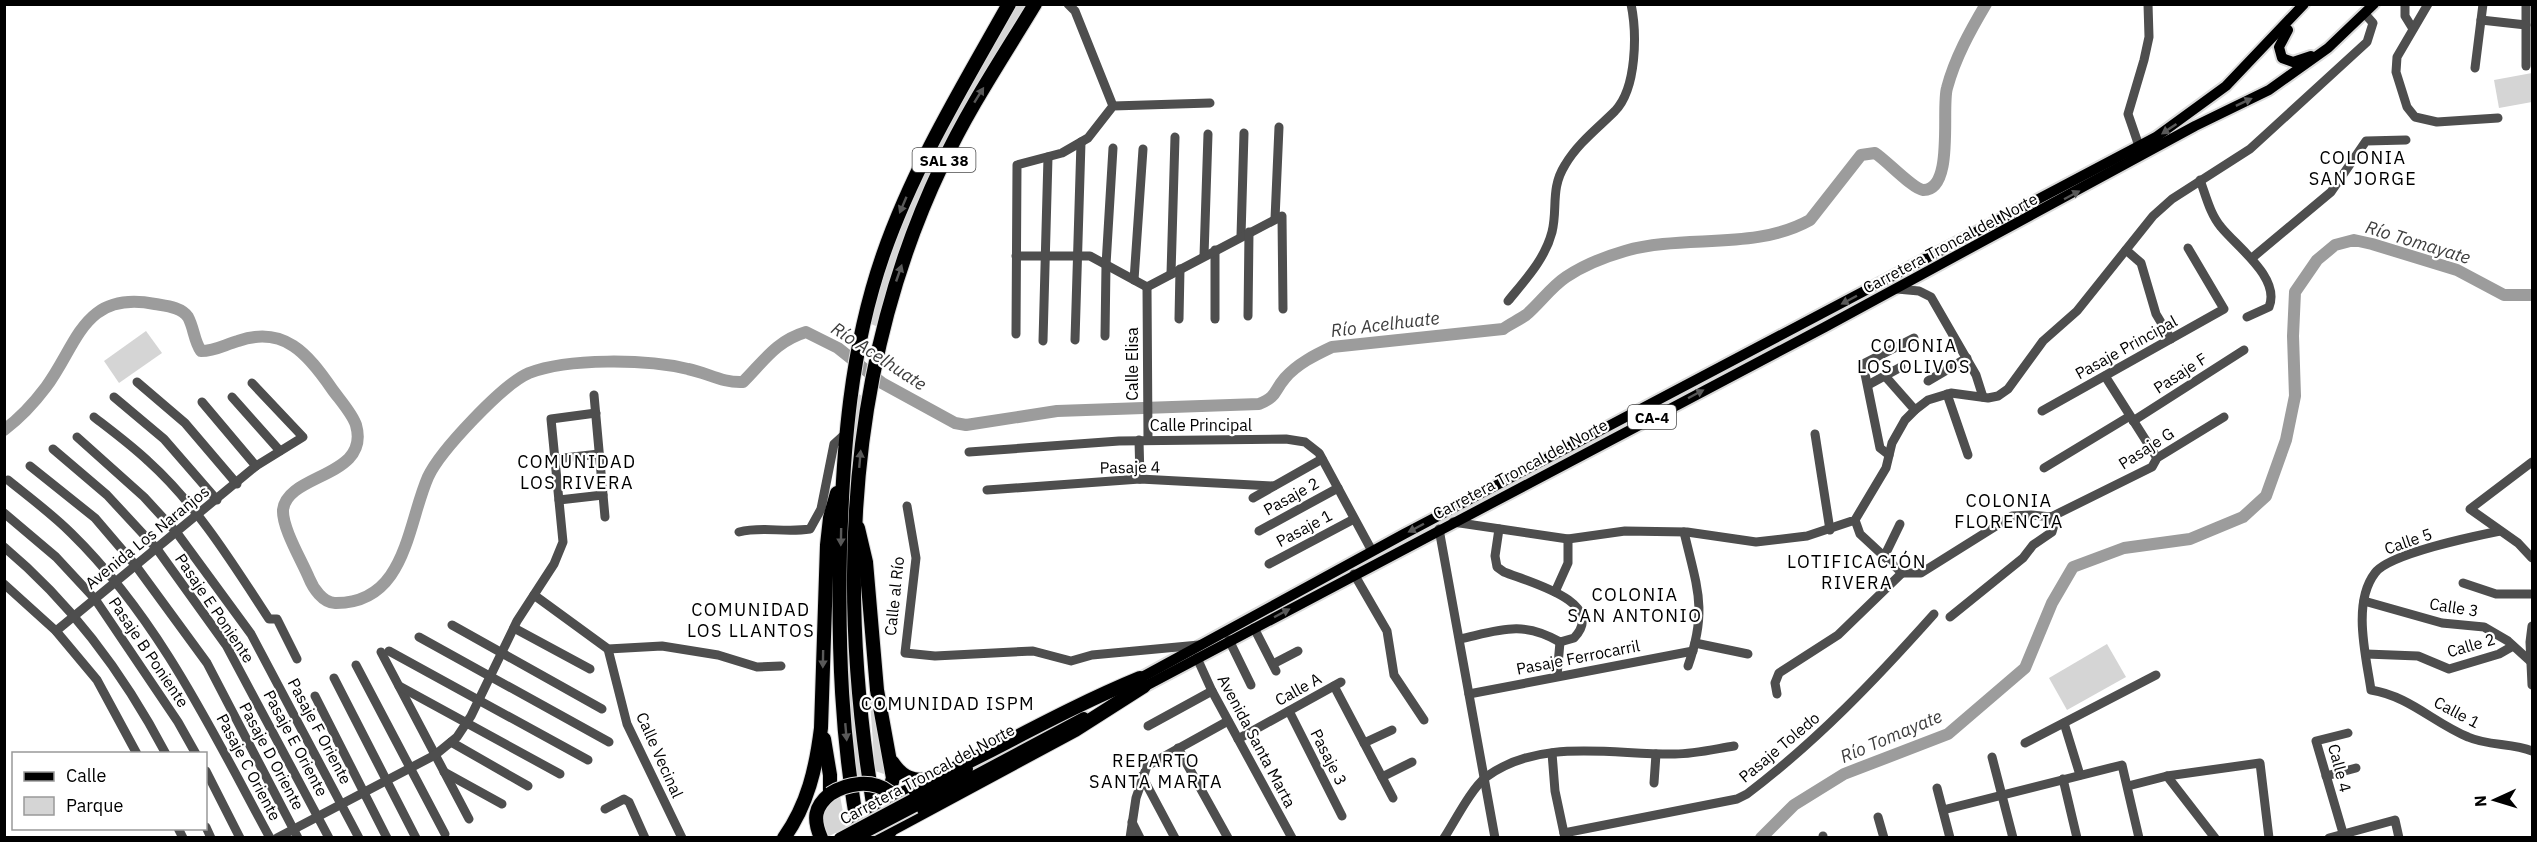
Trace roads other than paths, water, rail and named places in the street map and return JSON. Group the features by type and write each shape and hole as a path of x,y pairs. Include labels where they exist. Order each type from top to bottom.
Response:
{"highway":[{"name":"SAL 38","path":"858,837 849,772 840,640 842,476 844,434 850,395 864,325 883,257 917,173 938,129 1009,4"},
{"name":"SAL 38","path":"887,834 857,690 852,585 860,457 870,399 884,329 903,260 942,165 972,106 1035,4"},
{"path":"784,837 799,814 812,785 821,729 827,544 830,518 842,476"},
{"path":"855,517 866,562 874,664 893,778 891,795 896,813 887,834"},
{"path":"891,795 926,785 1058,714 1142,682"},
{"path":"887,834 1075,730 1142,682"},
{"path":"821,729 828,760 830,794"},
{"path":"889,756 898,771 912,780 927,780 953,770"},
{"path":"809,837 820,803 830,794 860,784 879,786 891,795"},
{"path":"815,816 821,837"}],"main road":[{"name":"Carretera Troncal del Norte","path":"839,837 913,803 1142,682 1372,551 2169,129 2226,86 2304,4"},
{"path":"2304,4 2280,42 2280,55 2285,61 2293,62 2328,48"},
{"name":"Carretera Troncal del Norte","path":"1142,682 1197,658 1897,288 2195,126 2269,90 2328,48 2374,4"},
{"name":"Carretera Troncal del Norte","path":"858,837 913,803"}],"street":[{"path":"1068,4 1075,10 1113,106"},
{"path":"1509,301 1544,255 1553,230 1553,194 1564,165 1589,134 1617,108 1630,78 1636,30 1631,4"},
{"path":"2139,146 2128,114 2145,60 2149,37 2148,4"},
{"path":"2405,4 2405,16 2413,29"},
{"path":"2428,4 2395,65 2410,113 2424,120 2437,122 2498,118"},
{"path":"2475,68 2483,4"},
{"path":"2526,4 2526,66"},
{"path":"1453,522 1568,539 1624,531 1684,532 1756,542 1785,540 1830,530 1855,520 1882,477 1892,443 1905,420 1915,410 1928,400 1947,394 1998,396 2008,389 2043,341 2077,311 2153,216 2200,180 2250,149 2367,42 2373,24 2365,14"},
{"path":"2481,21 2526,25"},
{"path":"1113,106 1210,103"},
{"path":"1016,334 1017,165 1062,153 1088,138 1113,106"},
{"path":"1280,126 1279,218 1283,309"},
{"path":"1244,133 1248,316"},
{"path":"1204,256 1208,134"},
{"path":"1171,274 1175,137"},
{"path":"2252,258 2331,192 2366,141 2406,140"},
{"path":"1075,340 1081,142"},
{"path":"1105,336 1106,265 1113,148"},
{"path":"1134,280 1143,149"},
{"path":"1043,341 1048,157"},
{"path":"2200,180 2220,226 2252,258 2268,286 2271,301 2263,311 2247,317"},
{"path":"1016,256 1090,256 1147,287 1279,218"},
{"name":"Pasaje Principal","path":"2042,411 2224,309 2188,248"},
{"path":"1215,250 1215,319"},
{"path":"2126,250 2141,263 2156,314 2171,339"},
{"path":"1179,319 1180,269"},
{"name":"Calle Elisa","path":"1140,479 1143,441 1148,421 1147,287"},
{"path":"1897,288 1919,291 1931,297 1967,358 1979,382 1983,397"},
{"path":"1889,455 1880,448 1863,364 1914,338"},
{"name":"Pasaje F","path":"2044,468 2244,350"},
{"path":"1928,381 1967,358"},
{"path":"1868,385 1901,367"},
{"path":"1885,376 1915,410"},
{"path":"2105,376 2157,458"},
{"path":"137,382 185,423 237,484"},
{"name":"Avenida Los Naranjos","path":"56,631 256,466 303,437 252,383"},
{"path":"594,394 605,517"},
{"path":"1947,394 1968,455"},
{"path":"114,397 164,439 217,500"},
{"path":"232,397 280,452"},
{"path":"202,402 256,466"},
{"path":"277,837 296,833 317,816 435,755 451,742 466,723 514,627 554,564 564,542 551,419 596,413"},
{"path":"94,417 149,462 197,516 221,545 269,619 277,619 297,659"},
{"name":"Pasaje G","path":"2052,517 2152,466 2157,458 2224,417"},
{"path":"739,531 755,528 786,532 810,529 821,509 834,444 844,434"},
{"path":"1815,434 1830,530"},
{"path":"77,437 144,497 177,533"},
{"name":"Calle Principal","path":"969,452 1143,441 1286,439 1305,442 1315,447 1372,551"},
{"path":"53,449 107,495 157,549"},
{"path":"555,459 599,454"},
{"path":"1253,498 1322,459"},
{"path":"2532,462 2469,509 2518,543 2532,558"},
{"path":"30,466 95,518 136,566"},
{"name":"Pasaje 4","path":"987,490 1140,479 1274,486"},
{"path":"8,480 71,533 116,583"},
{"name":"Pasaje 2","path":"1259,531 1338,488"},
{"path":"559,500 603,495"},
{"name":"Calle al Río","path":"907,506 916,558 904,653 935,656 1032,651 1071,661 1092,656 1204,645"},
{"name":"Pasaje B Poniente","path":"4,513 56,556 95,599 178,722 195,752"},
{"path":"1855,520 1860,534 1902,573 1921,573 2012,516 2052,517 2054,525 2052,532 2033,545 2023,558 1950,617"},
{"name":"Pasaje 1","path":"1269,564 1354,519"},
{"path":"1884,557 1900,524"},
{"path":"1439,529 1495,837"},
{"path":"1460,639 1516,627 1549,636 1560,642 1574,638 1583,624 1583,616 1578,607 1555,592 1504,572 1497,567 1499,529"},
{"name":"Calle 5","path":"2371,690 2366,654 2364,601 2372,578 2384,566 2447,544 2500,531"},
{"path":"1684,532 1701,604 1694,647 1688,666"},
{"name":"Pasaje F Oriente","path":"177,533 251,634 359,837"},
{"path":"1555,592 1568,562 1568,539"},
{"path":"4,547 42,578 74,616 136,698 166,752"},
{"name":"Pasaje E Poniente","path":"157,549 226,645 247,684"},
{"name":"Pasaje D Oriente","path":"136,566 207,663 296,833"},
{"path":"1777,694 1774,683 1779,673 1838,635 1902,573"},
{"path":"1354,574 1387,631 1394,675 1424,720"},
{"name":"Pasaje C Oriente","path":"116,583 176,665 270,837"},
{"path":"2463,583 2496,594 2532,594"},
{"path":"4,584 56,631 97,680 136,752"},
{"path":"534,595 608,649 662,646 718,655 756,667 781,666"},
{"name":"Calle 3","path":"2364,601 2442,623 2484,627 2513,646 2530,661"},
{"name":"Pasaje Toledo","path":"1564,835 1737,799 1747,794 1826,729 1934,614"},
{"path":"452,625 602,709"},
{"path":"514,627 590,669"},
{"path":"1254,628 1275,668 1298,651"},
{"path":"2532,630 2530,661 2532,679"},
{"path":"419,637 609,742"},
{"path":"1229,640 1251,685"},
{"path":"1557,676 1560,642"},
{"name":"Calle 2","path":"2366,654 2418,656 2449,669 2499,654 2513,646"},
{"name":"Pasaje Ferrocarril","path":"1469,694 1694,647 1748,654"},
{"name":"Calle Vecinal","path":"608,649 627,724 682,837"},
{"path":"469,819 399,686 385,651 479,699 588,760"},
{"name":"Avenida Santa Marta","path":"1197,658 1212,691 1292,837"},
{"path":"356,665 445,834"},
{"path":"2025,743 2156,675"},
{"path":"334,678 416,837"},
{"name":"Pasaje E Oriente","path":"247,684 317,816"},
{"name":"Calle A","path":"1238,739 1337,684 1364,743"},
{"path":"399,686 560,774"},
{"name":"Calle 1","path":"2371,690 2400,697 2471,739 2518,746 2532,751"},
{"path":"1148,726 1212,691"},
{"path":"315,696 387,837"},
{"name":"Pasaje 3","path":"1288,711 1342,816"},
{"path":"1130,837 1142,776 1147,766 1228,721"},
{"path":"2064,723 2080,775"},
{"path":"1392,730 1364,743 1393,798"},
{"name":"Calle 4","path":"2343,833 2316,741 2348,733"},
{"path":"451,742 528,786"},
{"path":"1444,837 1485,778 1524,758 1584,751 1677,754 1734,746"},
{"path":"1178,748 1228,837"},
{"path":"1552,753 1555,791 1564,835"},
{"path":"1654,783 1656,754"},
{"path":"1992,757 2013,837"},
{"path":"1382,777 1412,762"},
{"path":"2128,786 2167,776 2259,763 2269,837"},
{"path":"1943,810 2122,765 2139,837"},
{"path":"2326,777 2356,768"},
{"path":"444,772 502,804"},
{"path":"207,773 240,837"},
{"path":"1142,776 1175,837"},
{"path":"2167,776 2215,837"},
{"path":"2064,779 2077,837"},
{"path":"1937,788 1950,837"},
{"path":"605,809 624,799 629,801 645,837"},
{"path":"317,816 329,837"},
{"path":"1878,817 1880,837"},
{"path":"2329,837 2395,820 2399,837"},
{"path":"1132,822 1140,837"}],"waterway":[{"name":"Río Acelhuate","path":"4,430 37,399 85,324 97,313 112,305 131,302 155,304 181,311 188,317 201,351 254,337 282,340 304,354 323,376 354,420 357,442 351,455 341,465 298,489 288,498 283,510 286,526 311,582 319,594 335,603 359,600 377,590 390,576 408,538 428,477 445,451 473,419 504,390 529,373 564,365 630,362 671,366 728,381 743,382 778,346 806,332 838,348 882,383 955,423 966,425 1057,411 1259,404 1272,396 1295,368 1332,347 1503,329 1526,315 1566,277 1609,256 1648,246 1743,239 1789,230 1810,220 1861,155 1875,153 1906,180 1919,188 1923,190 1933,187 1943,163 1947,88 1954,66 1986,4"},
{"name":"Río Tomayate","path":"1761,838 1794,805 1844,774 1948,734 2025,668 2052,603 2073,567 2124,548 2190,539 2243,517 2266,496 2286,440 2295,396 2293,336 2295,292 2317,260 2335,245 2354,240 2372,244 2457,270 2504,295 2532,295"}],"district":[{"name":"COLONIA SAN JORGE","path":"2363,167"},
{"name":"COLONIA LOS OLIVOS","path":"1914,355"},
{"name":"COMUNIDAD LOS RIVERA","path":"577,471"},
{"name":"COLONIA FLORENCIA","path":"2009,510"},
{"name":"LOTIFICACIÓN RIVERA","path":"1857,571"},
{"name":"COLONIA SAN ANTONIO","path":"1635,604"},
{"name":"COMUNIDAD LOS LLANTOS","path":"751,619"},
{"name":"COMUNIDAD ISPM","path":"948,703"},
{"name":"REPARTO SANTA MARTA","path":"1156,770"}]}
